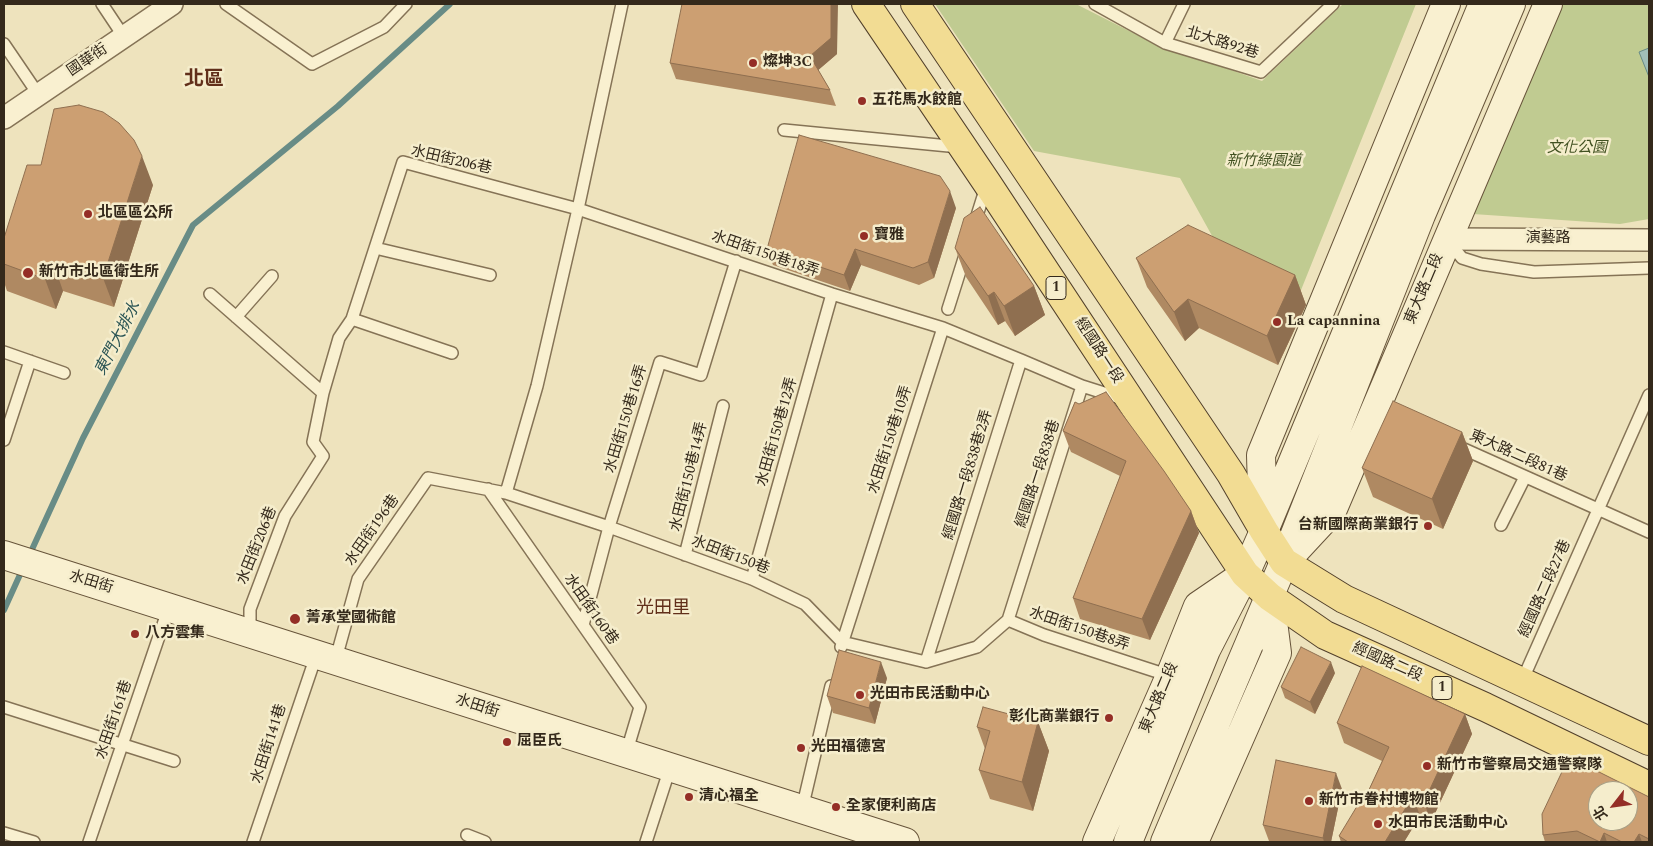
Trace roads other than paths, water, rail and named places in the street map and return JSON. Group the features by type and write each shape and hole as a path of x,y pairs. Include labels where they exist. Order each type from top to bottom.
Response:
{"main road":[{"name":"經國路一段","path":"866,4 964,148 1245,574"},
{"path":"915,4 1231,474 1284,562 1344,599 1649,741"},
{"name":"經國路二段","path":"1245,574 1270,597 1325,635 1485,707 1649,786"}],"street":[{"name":"國華街","path":"4,118 172,4"},
{"name":"東大路二段","path":"1264,531 1261,455 1446,4"},
{"name":"東大路二段","path":"1128,842 1206,650 1245,574 1264,531 1483,4"},
{"name":"東大路二段","path":"1165,842 1270,597 1421,216 1511,4"},
{"name":"東大路二段","path":"1284,562 1332,511 1379,411 1446,239 1548,4"},
{"name":"演藝路","path":"1446,239 1649,240"},
{"name":"水田街","path":"4,555 905,842"},
{"name":"東大路二段","path":"1097,842 1170,676 1198,606 1245,574"},
{"name":"東大路二段","path":"1194,842 1277,653 1270,597"}],"lane":[{"path":"102,4 124,37"},
{"path":"226,4 312,64 384,27 406,4"},
{"path":"506,492 537,386 578,209 622,4"},
{"name":"北大路92巷","path":"1095,4 1165,43 1261,72 1333,4"},
{"name":"北大路92巷","path":"1165,43 1184,4"},
{"path":"4,44 38,94"},
{"path":"784,130 964,148"},
{"name":"水田街206巷","path":"250,634 250,609 285,516 323,456 313,442 323,393 339,338 352,319 403,162 578,209"},
{"path":"948,309 987,183"},
{"name":"水田街150巷18弄","path":"578,209 736,260 832,294 943,328"},
{"path":"1446,239 1462,258 1481,264 1534,272 1649,268"},
{"path":"375,248 490,275"},
{"name":"水田街150巷16弄","path":"610,527 660,362 701,375 736,260"},
{"path":"236,317 272,276"},
{"path":"210,294 323,393"},
{"name":"水田街150巷12弄","path":"752,580 832,294"},
{"path":"352,319 452,353"},
{"path":"943,328 1082,386 1131,401"},
{"name":"水田街150巷10弄","path":"842,642 943,328"},
{"path":"4,352 64,373"},
{"name":"經國路一段838巷2弄","path":"926,662 1021,360"},
{"path":"4,440 30,361"},
{"name":"經國路一段838巷","path":"1008,620 1082,386"},
{"name":"經國路二段27巷","path":"1522,681 1648,402"},
{"name":"水田街150巷14弄","path":"686,555 723,406"},
{"name":"東大路二段81巷","path":"1445,441 1649,532"},
{"path":"1501,525 1525,477"},
{"name":"水田街150巷","path":"428,478 506,492 610,527 752,580 805,604 842,642"},
{"name":"水田街196巷","path":"326,659 358,578 428,478"},
{"name":"水田街160巷","path":"488,489 640,707 626,754"},
{"path":"583,625 610,527"},
{"name":"水田街161巷","path":"89,842 170,607"},
{"name":"水田街150巷8弄","path":"926,662 976,647 1008,620 1044,635 1170,676"},
{"path":"838,660 842,642 926,662"},
{"name":"水田街141巷","path":"253,842 326,659"},
{"path":"802,810 833,679"},
{"path":"4,707 174,761"},
{"path":"646,842 670,768"},
{"path":"4,833 34,842"},
{"path":"467,835 485,842"}],"water":[{"path":"1649,48 1649,77 1639,52"}],"waterway":[{"name":"東門大排水","path":"29,556 83,438 193,225 338,106 450,4"},
{"name":"東門大排水","path":"4,610 23,568"}],"place":[{"name":"燦坤3C","path":"753,63"},
{"name":"五花馬水餃館","path":"862,101"},
{"name":"北區區公所","path":"88,214"},
{"name":"寶雅","path":"864,236"},
{"name":"新竹市北區衛生所","path":"28,273"},
{"name":"La capannina","path":"1277,322"},
{"name":"台新國際商業銀行","path":"1428,526"},
{"name":"菁承堂國術館","path":"295,619"},
{"name":"八方雲集","path":"135,634"},
{"name":"光田市民活動中心","path":"860,695"},
{"name":"彰化商業銀行","path":"1109,718"},
{"name":"屈臣氏","path":"507,742"},
{"name":"光田福德宮","path":"801,748"},
{"name":"新竹市警察局交通警察隊","path":"1427,766"},
{"name":"清心福全","path":"689,797"},
{"name":"新竹市眷村博物館","path":"1309,801"},
{"name":"全家便利商店","path":"836,807"},
{"name":"水田市民活動中心","path":"1378,824"}],"district":[{"name":"北區","path":"204,81"},
{"name":"光田里","path":"663,609"}],"park label":[{"name":"文化公園","path":"1577,149"},
{"name":"新竹綠園道","path":"1264,162"}]}
